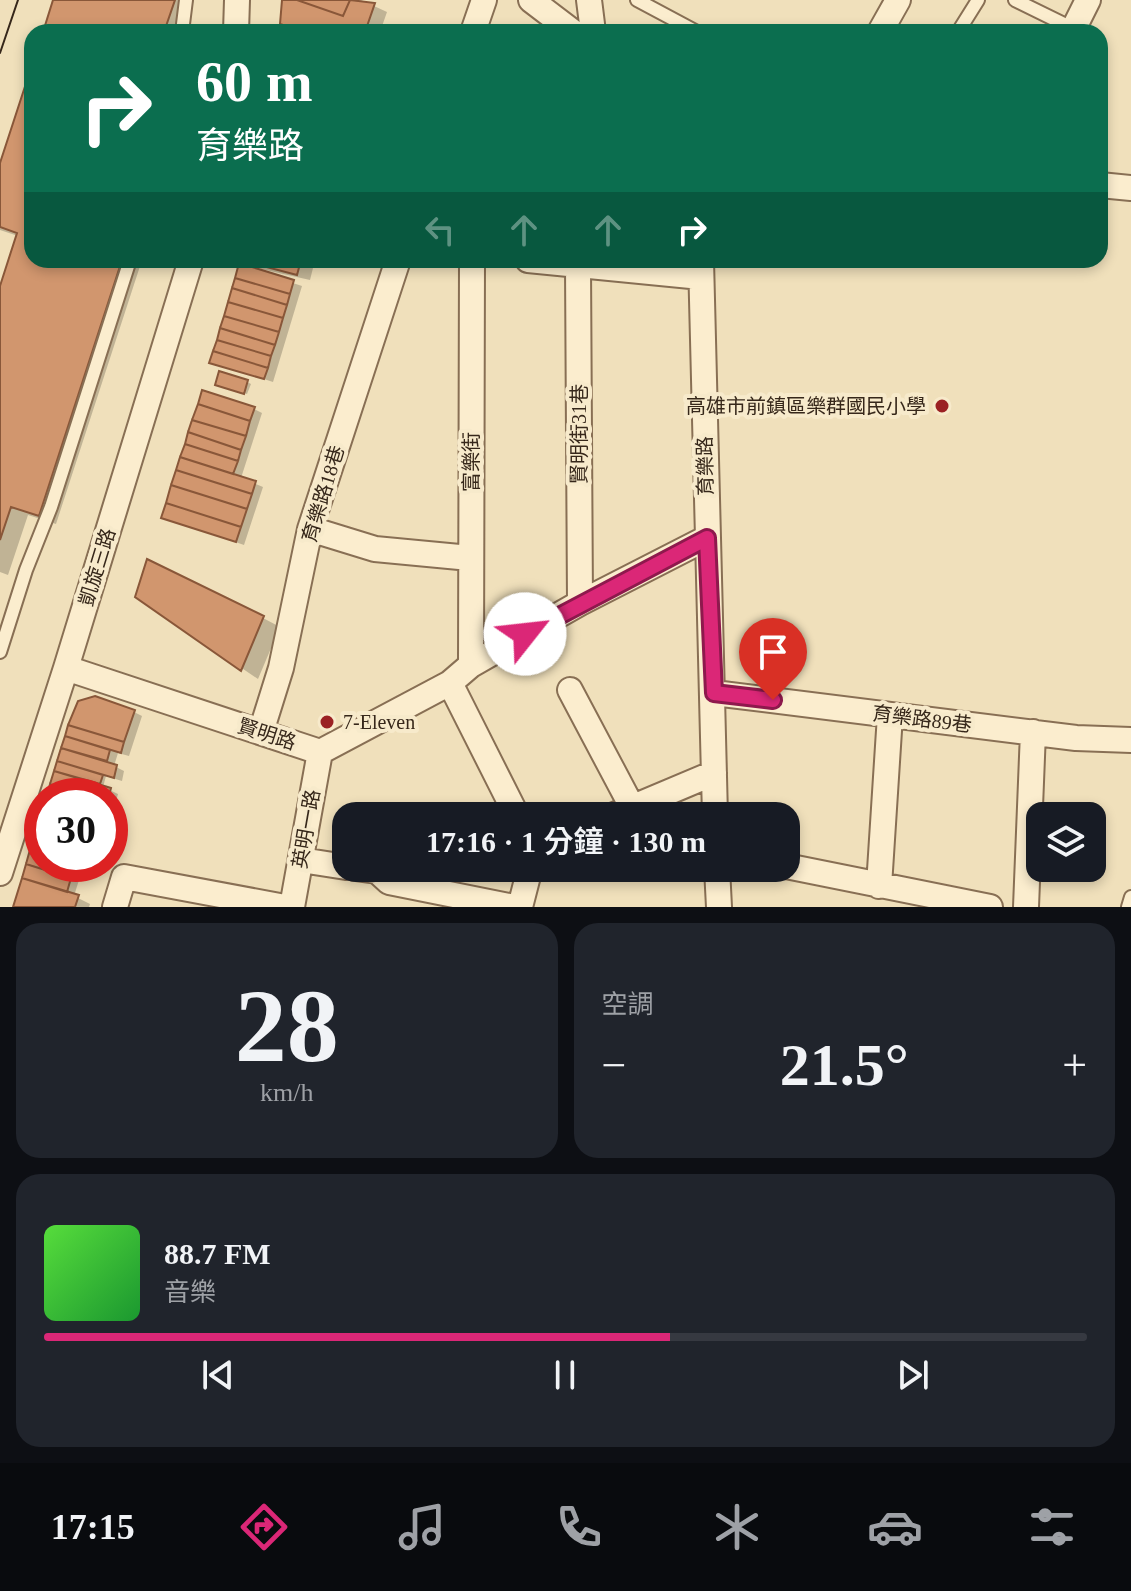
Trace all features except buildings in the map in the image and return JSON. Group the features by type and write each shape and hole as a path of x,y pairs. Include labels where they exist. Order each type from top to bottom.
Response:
{"street":[{"path":"236,24 237,0"},
{"path":"476,24 484,0"},
{"path":"531,0 562,24"},
{"path":"589,0 592,24"},
{"path":"1076,24 1088,0"},
{"path":"884,24 895,1"},
{"path":"1108,186 1131,188"},
{"name":"凱旋三路","path":"0,873 189,268"},
{"name":"育樂路18巷","path":"261,732 281,668 310,529 395,268"},
{"name":"富樂街","path":"471,665 472,268"},
{"name":"賢明街31巷","path":"578,268 580,603"},
{"path":"660,268 701,269"},
{"name":"育樂路","path":"701,269 715,802"},
{"path":"310,529 375,549 470,558"},
{"name":"賢明路","path":"66,668 320,752 450,683 471,665 580,603 707,538"},
{"path":"450,683 510,802"},
{"path":"570,690 618,802"},
{"name":"育樂路89巷","path":"714,693 1033,732 1131,740"},
{"path":"879,886 890,715"},
{"path":"1026,907 1033,732"},
{"name":"英明一路","path":"292,907 320,752"},
{"path":"646,802 714,773"},
{"path":"301,860 332,865"},
{"path":"800,869 990,907"},
{"path":"115,907 124,877 285,907"},
{"path":"389,882 517,907 525,882"},
{"path":"718,882 719,907"}],"lane":[{"path":"183,24 186,0"},
{"path":"637,0 682,24"},
{"path":"963,24 978,0"},
{"path":"1015,0 1060,24"},
{"path":"0,652 26,570 51,507 127,268"},
{"path":"1128,907 1131,897"}],"tram line":[{"path":"0,53 18,0"}],"place":[{"name":"高雄市前鎮區樂群國民小學","path":"942,406"},
{"name":"7-Eleven","path":"327,722"}],"route":[{"path":"525,634 707,538 714,693 773,700"}]}
